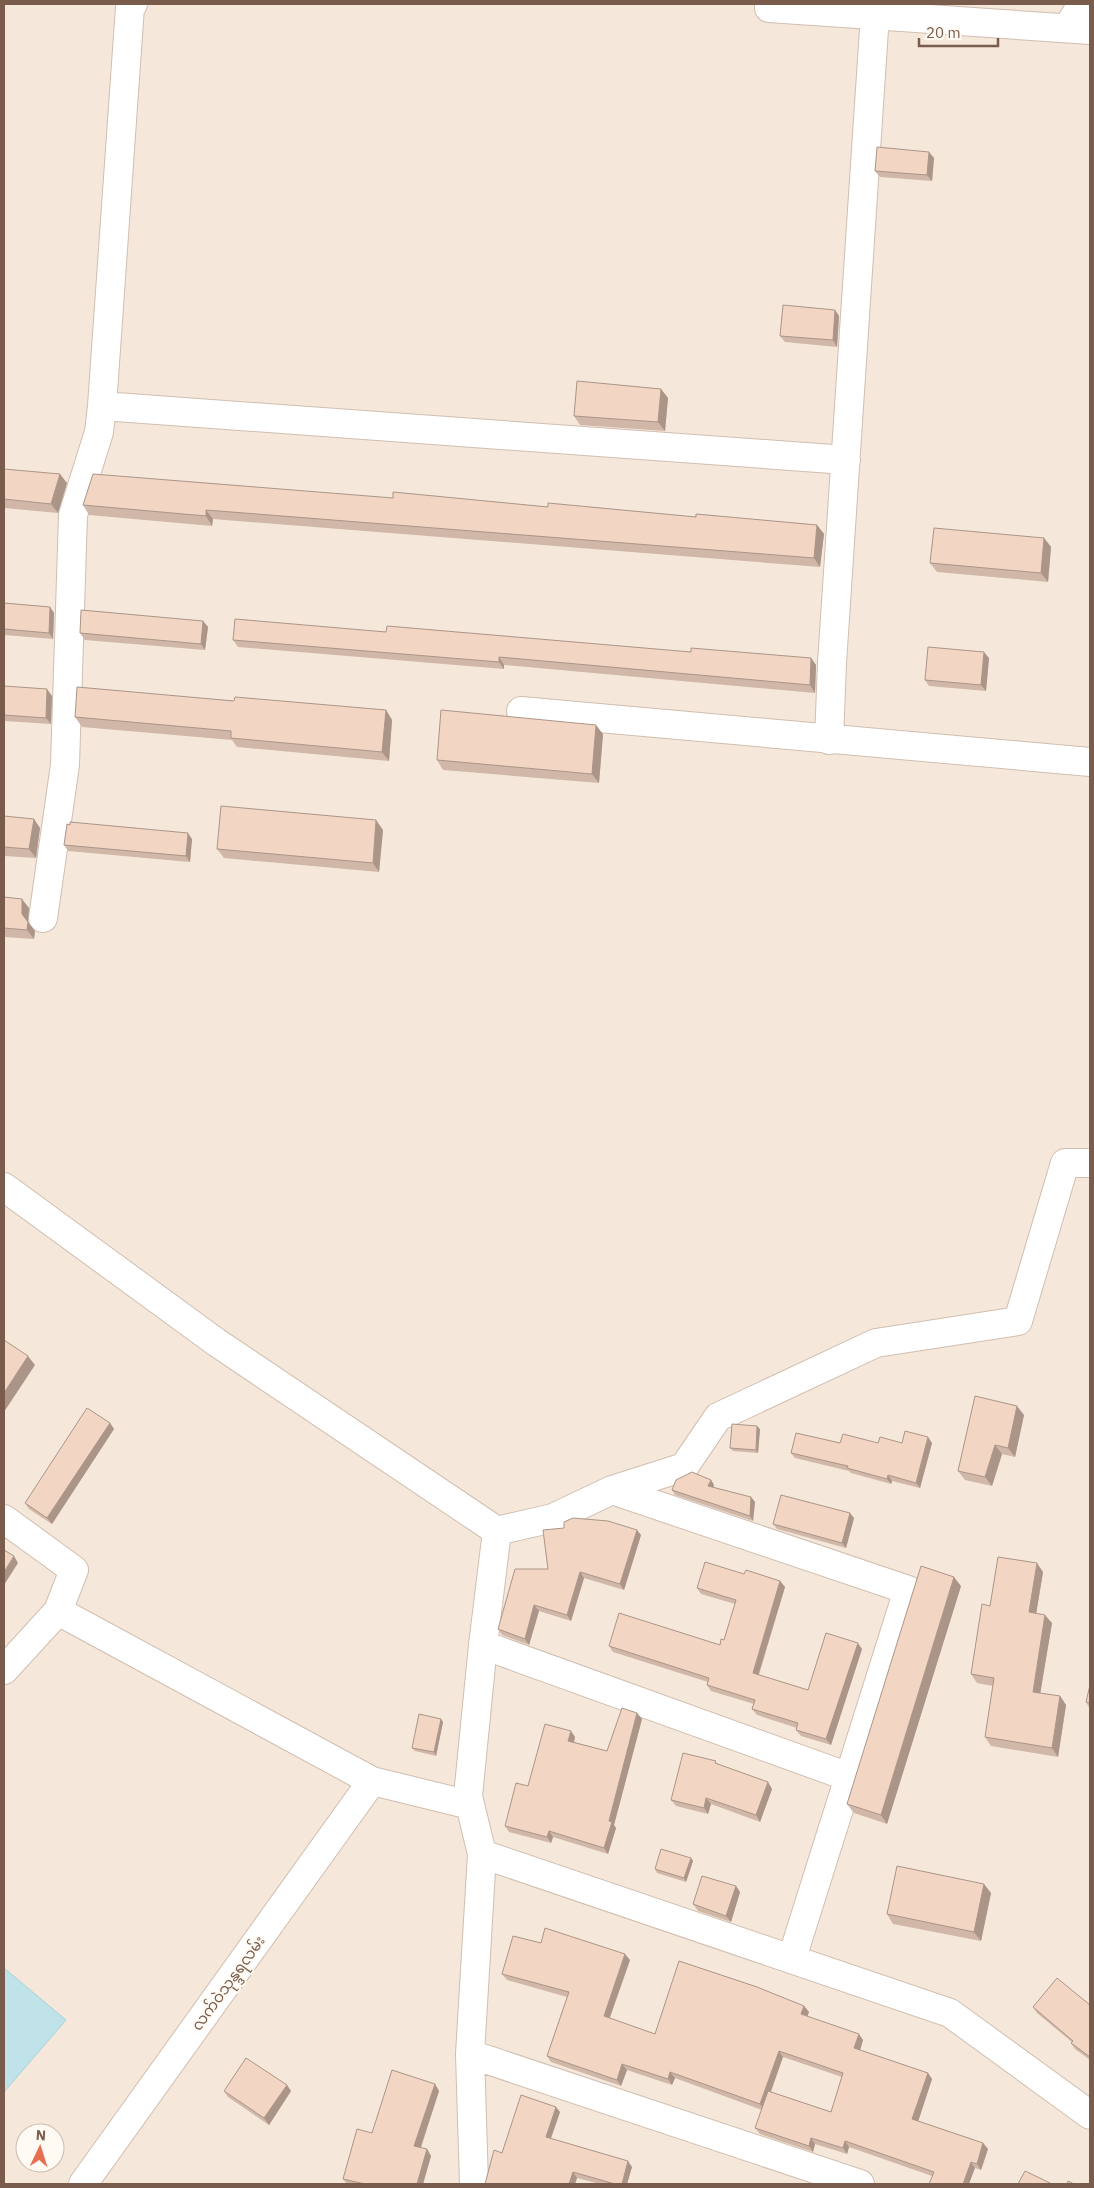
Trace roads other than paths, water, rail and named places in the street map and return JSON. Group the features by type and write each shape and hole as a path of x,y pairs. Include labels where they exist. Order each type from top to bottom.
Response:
{"street":[{"path":"43,918 65,765 73,515 99,432 129,17 130,7 133,4"},
{"path":"770,4 769,8 1079,28 1082,4"},
{"path":"829,740 875,14"},
{"path":"102,406 846,460"},
{"path":"521,711 1090,762"},
{"path":"4,1187 216,1342 497,1532 553,1518 612,1490 684,1467 718,1417 876,1343 1018,1321 1065,1163 1090,1163"},
{"path":"612,1490 908,1590 792,1958"},
{"path":"4,1519 74,1570 58,1611 4,1670"},
{"path":"474,2184 470,2054 482,1854 468,1796 483,1645 497,1532"},
{"path":"58,1611 372,1781 470,1805"},
{"path":"483,1645 849,1777"},
{"name":"လက်ဝဲသုန္ဒရလမ်း","path":"83,2184 372,1781"},
{"path":"482,1854 950,2013 1090,2115"},
{"path":"470,2054 860,2184"}],"water":[{"path":"4,1968 66,2020 4,2092"}]}
